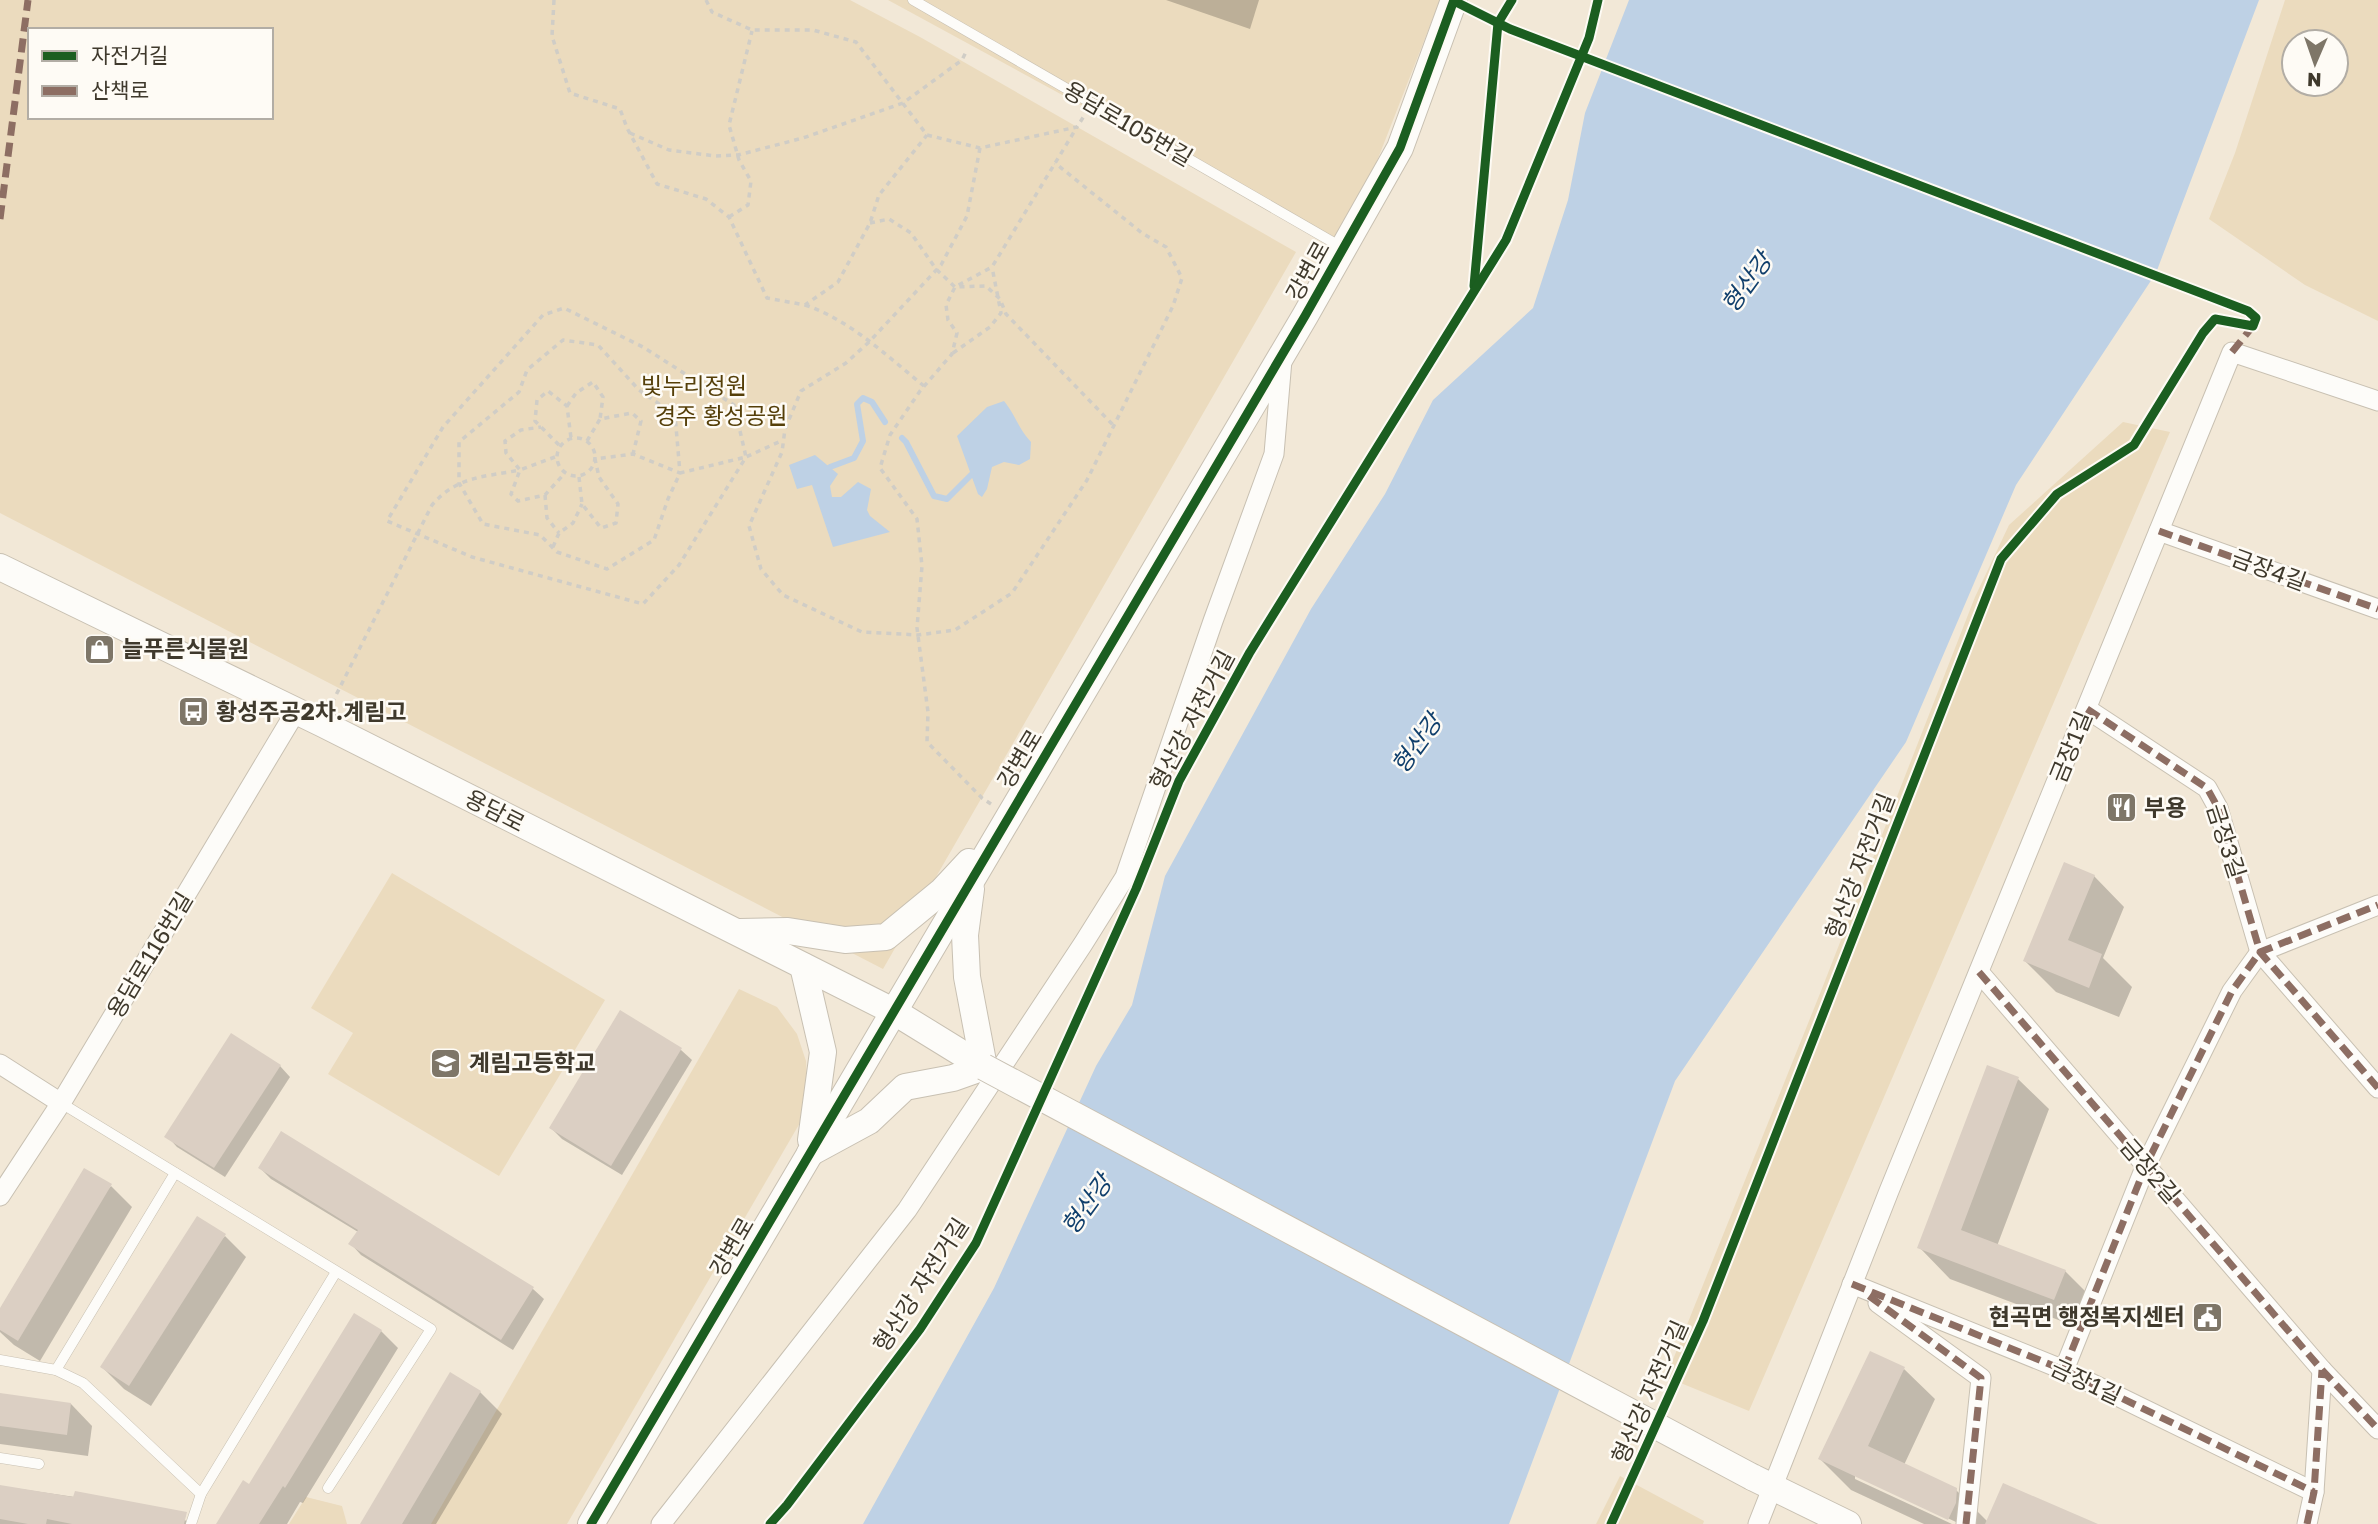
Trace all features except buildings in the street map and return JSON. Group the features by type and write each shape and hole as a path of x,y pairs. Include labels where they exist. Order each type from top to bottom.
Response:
{"main road":[{"name":"강변로","path":"591,1524 1283,355 1400,148 1454,0"},
{"name":"용담로","path":"0,567 323,723 893,1011 984,1067 1762,1482"},
{"path":"735,932 788,930 845,940 886,937 942,891 1006,821"},
{"path":"809,1154 869,1121 905,1087 984,1067 967,977 965,935 972,878"},
{"path":"803,966 823,1052 809,1154"},
{"path":"1762,1482 1848,1524"}],"street":[{"name":"금장1길","path":"1758,1524 1762,1482 1852,1284 2232,352 2378,401"},
{"path":"661,1524 907,1210 1125,877 1274,454 1283,355"},
{"name":"금장4길","path":"2159,531 2378,609"},
{"name":"금장3길","path":"2087,709 2207,788 2218,808 2260,952 2378,1088"},
{"name":"용담로116번길","path":"0,1196 61,1103 296,711"},
{"path":"2064,1370 2146,1165 2232,991 2260,952 2378,905"},
{"name":"금장2길","path":"1979,972 2322,1370 2378,1429"},
{"path":"0,1064 61,1103"},
{"path":"1852,1284 1981,1378 1966,1524"},
{"name":"금장1길","path":"1852,1284 2064,1370 2314,1492"},
{"path":"2307,1524 2314,1492 2322,1370"}],"lane":[{"name":"용담로105번길","path":"913,0 1343,248"},
{"path":"61,1103 430,1329 328,1488"},
{"path":"56,1370 175,1173"},
{"path":"191,1524 201,1494 336,1272"},
{"path":"0,1360 56,1370 83,1383 201,1494"},
{"path":"0,1458 39,1464"}],"path":[{"path":"554,0 552,36 570,93 620,108 657,184 706,200 729,217 767,298 826,312 924,386"},
{"path":"706,0 712,12 752,30 813,30 856,42 927,135 980,148 1077,127"},
{"path":"729,217 748,205 751,181 738,155 729,125 752,30"},
{"path":"630,133 669,150 715,156 738,155 803,138 903,103 962,60 975,36"},
{"path":"952,354 957,333 948,320 946,305 955,287 992,267 1092,103"},
{"path":"805,305 838,282 870,223 879,195 927,135"},
{"path":"980,148 967,216 941,265 846,363 801,391 785,429 782,452 749,526 761,569 783,595 862,632 918,635 955,630 1012,593 1087,480 1173,306 1182,278 1166,247 1142,233 1055,163"},
{"path":"870,223 888,219 911,233 936,270 955,287 986,286 1000,299 1001,313 990,327 952,354 924,386 890,435 880,468 917,519 922,566 918,635 928,712 927,743 1006,821"},
{"path":"992,267 1006,314 1114,426"},
{"path":"564,308 643,347 734,405 746,457 679,565 643,604 472,557 387,521 443,427 543,315 564,308"},
{"path":"563,340 598,345 639,390 675,415 680,473 654,540 607,569 557,552 540,535 483,524 459,483 459,442 519,392 527,370 563,340"},
{"path":"567,406 576,393 593,382 603,397 600,419 587,441"},
{"path":"559,445 535,421 537,400 548,391 567,406 572,438"},
{"path":"600,419 632,412 641,421 633,454"},
{"path":"520,470 506,453 505,441 521,430 541,427"},
{"path":"564,474 555,457 559,445 572,438 587,441 594,449 599,477 618,504 616,523 601,528 582,504"},
{"path":"595,459 633,454 680,473 746,457 783,440"},
{"path":"323,723 432,505 445,490 459,483 520,470 555,457"},
{"path":"564,474 579,477 590,471 595,459"},
{"path":"520,470 511,494 518,502 545,495 564,474"},
{"path":"553,548 559,533 573,523 582,504 579,477"},
{"path":"545,495 547,519 559,533"}],"green space":[{"name":"경주 황성공원","path":"0,0 850,0 920,37 1296,252 883,969 0,513"},
{"path":"888,0 1440,0 1343,248"},
{"path":"2285,0 2378,0 2378,321 2305,285 2209,219 2235,153"},
{"path":"2123,422 2170,432 1749,1411 1666,1377 1975,597 2009,525"},
{"path":"392,873 605,1000 499,1176 328,1074 353,1033 311,1008"},
{"path":"739,989 777,1007 797,1034 806,1061 808,1109 567,1524 431,1524"},
{"path":"1620,1476 1704,1521 1703,1524 1596,1524"},
{"path":"306,1497 342,1506 347,1524 289,1524"}],"water":[{"name":"형산강","path":"1629,0 2259,0 2156,273 2016,485 1906,742 1675,1081 1509,1524 863,1524 994,1288 1096,1066 1132,1005 1165,876 1311,609 1385,494 1433,400 1533,308 1568,200 1585,113"},
{"path":"1004,401 1031,442 1030,459 1019,465 1004,462 992,467 987,489 982,497 978,494 957,436 987,407"},
{"path":"815,455 838,474 830,486 832,497 841,497 858,482 871,489 867,510 870,516 890,532 833,547 812,485 797,489 789,465"}],"waterway":[{"path":"830,467 854,458 863,441 857,404 863,398 872,402 885,422"},
{"path":"902,438 934,496 947,499 971,475"}],"marked path":[{"path":"0,219 28,0"},
{"path":"2232,352 2253,326"},
{"path":"2159,531 2378,609"},
{"path":"2087,709 2207,788 2218,808 2260,952 2378,1088"},
{"path":"2064,1370 2146,1165 2232,991 2260,952 2378,905"},
{"path":"1979,972 2322,1370 2378,1429"},
{"path":"1852,1284 2064,1370 2314,1492"},
{"path":"1869,1296 1981,1378 1966,1524"},
{"path":"2307,1524 2314,1492 2322,1370"}],"cycle path":[{"path":"591,1524 1305,316 1400,148 1454,0"},
{"path":"1474,286 1498,23 1512,0"},
{"name":"형산강 자전거길","path":"770,1524 920,1329 976,1243 1136,889 1179,781 1250,652 1506,240 1589,38 1598,0"},
{"name":"형산강 자전거길","path":"1454,1 1510,29 2248,311 2256,318 2253,326 2215,319 2203,333 2134,445 2057,494 2001,559 1703,1321 1611,1524"}],"place":[{"name":"늘푸른식물원","path":"99,649"},
{"name":"황성주공2차.계림고","path":"193,712"},
{"name":"부용","path":"2121,808"},
{"name":"계림고등학교","path":"446,1063"},
{"name":"현곡면 행정복지센터","path":"2208,1317"}],"park label":[{"name":"빛누리정원","path":"694,386"}]}
